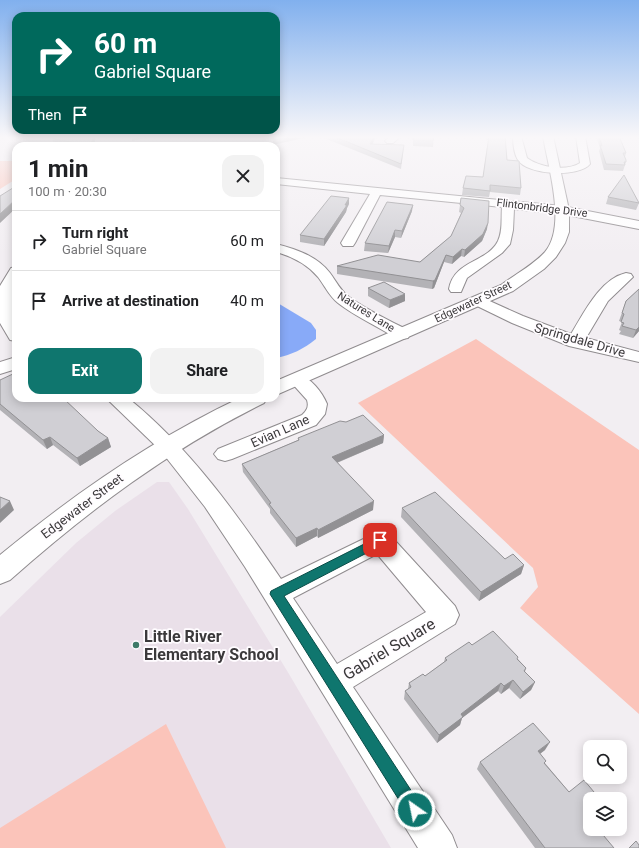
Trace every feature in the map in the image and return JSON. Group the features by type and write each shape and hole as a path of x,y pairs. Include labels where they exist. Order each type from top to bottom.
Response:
{"street":[{"name":"Edgewater Street","path":"280,387 478,301 525,277 551,254 558,243 562,232 562,210 556,176"},
{"name":"Flintonbridge Drive","path":"280,181 562,210 639,225"},
{"path":"348,243 377,191"},
{"path":"456,289 455,283 458,277 488,258 503,244 506,235 508,204"},
{"name":"Natures Lane","path":"280,249 299,256 314,266 324,275 334,292 343,300 402,334"},
{"path":"10,273 3,296 2,308 4,319 12,330"},
{"path":"575,342 601,298 610,288 632,273"},
{"name":"Springdale Drive","path":"478,301 530,326 575,342 639,357"},
{"path":"0,369 12,364"},
{"name":"Evian Lane","path":"225,454 309,420 317,414 319,406 317,400 298,380"},
{"path":"121,402 135,412 169,445 197,479 239,537 439,848"},
{"name":"Edgewater Street","path":"0,572 41,536 92,496 169,445 196,429 249,402"},
{"name":"Gabriel Square","path":"276,594 380,540 445,615 333,683"}],"shaded area":[{"path":"0,176 12,176 12,182 0,189"},
{"path":"476,339 639,450 639,714 520,608 538,587 533,568 358,403"},
{"name":"Little River Elementary School","path":"157,482 169,482 188,509 289,674 391,848 0,848 0,617 76,543 115,511"},
{"path":"166,724 226,848 0,848 0,828"}],"water":[{"path":"280,304 311,323 316,330 316,339 307,346 280,357"}],"building":[{"path":"466,176 483,177 483,176 520,176 521,188 490,185 490,191 463,188"},
{"path":"624,176 639,203 608,197"},
{"path":"12,188 12,203 0,214 0,196"},
{"path":"331,196 349,198 345,205 347,205 324,239 300,235"},
{"path":"461,198 489,201 488,223 483,234 465,250 462,249 453,257 446,255 435,280 433,281 337,266 378,255 420,262 451,236 464,208 460,205"},
{"path":"387,202 413,205 402,231 395,230 389,246 365,243"},
{"path":"384,282 405,294 390,300 368,288"},
{"path":"639,289 639,327 636,330 622,326 624,323 621,322 626,301"},
{"path":"12,374 12,402 67,402 98,431 108,438 77,458 50,437 43,440 0,404 0,380"},
{"path":"363,415 384,435 332,457 374,501 318,530 317,528 296,538 269,504 271,503 242,464 299,440 298,438 340,421 346,422"},
{"path":"435,492 505,559 513,554 524,565 481,592 402,508"},
{"path":"0,497 10,501 0,510"},
{"path":"493,631 518,657 517,659 526,668 524,671 535,682 523,692 513,680 504,686 501,683 461,714 463,717 439,735 405,691 411,687 409,683 423,674 425,676 447,660 445,658 469,642 472,645"},
{"path":"533,723 550,742 538,751 546,761 544,763 569,792 583,781 583,784 587,784 594,792 583,792 583,836 604,836 614,848 545,848 480,762"},
{"path":"636,841 639,848 629,848"}],"place":[{"name":"Little River Elementary School","path":"136,645"}],"route":[{"path":"380,540 276,594 415,810"}]}
